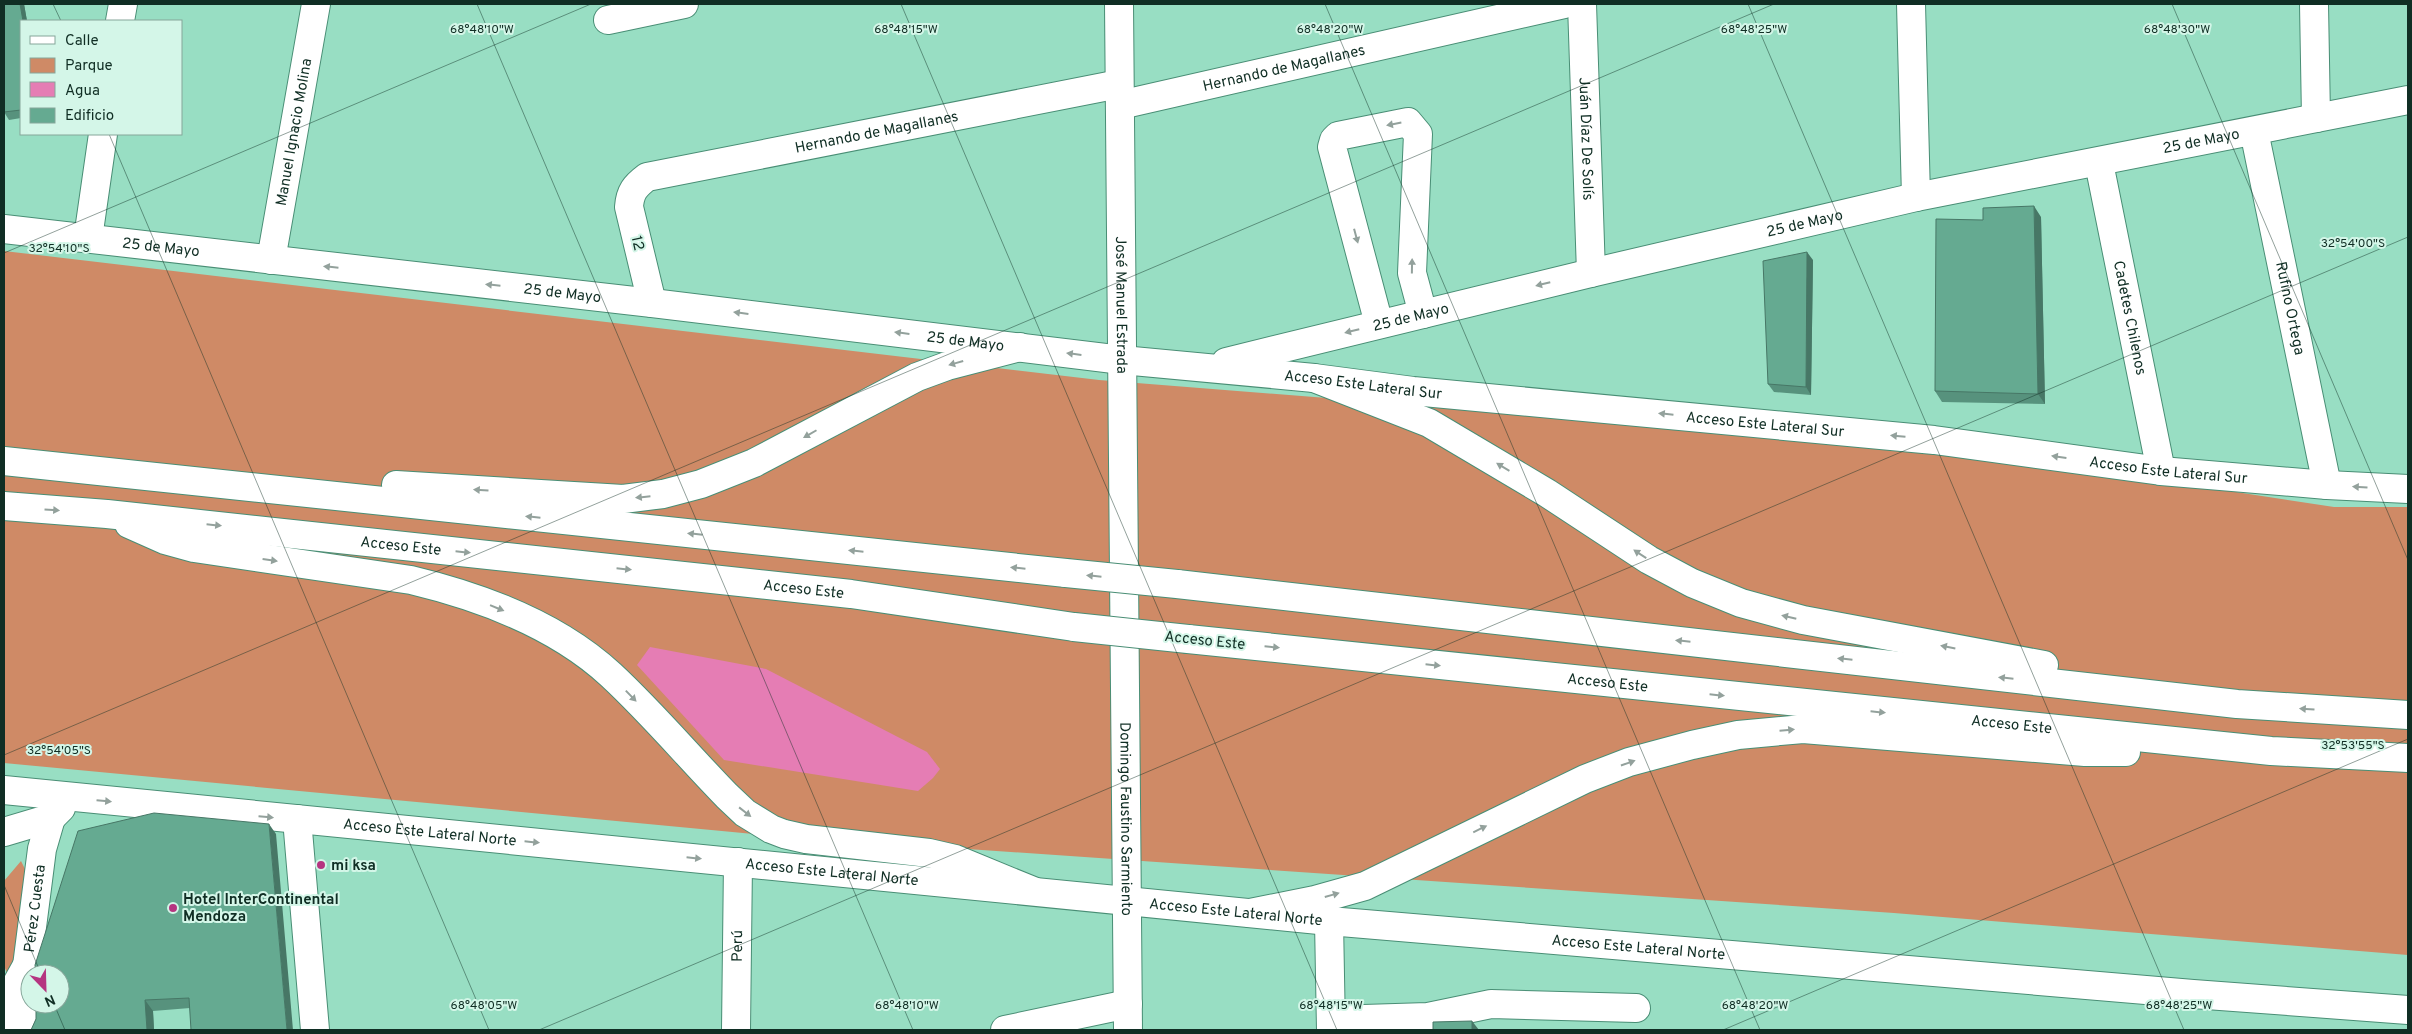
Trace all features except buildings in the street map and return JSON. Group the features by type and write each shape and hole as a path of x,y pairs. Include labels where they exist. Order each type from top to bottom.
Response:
{"main road":[{"path":"120,20 123,4"},
{"name":"Manuel Ignacio Molina","path":"271,260 316,4"},
{"path":"608,20 684,4"},
{"name":"José Manuel Estrada","path":"1119,4 1126,607"},
{"name":"Hernando de Magallanes","path":"637,185 647,178 664,172 1119,94 1564,4"},
{"name":"Juán Díaz De Solís","path":"1582,4 1591,273"},
{"path":"1911,4 1916,197"},
{"path":"2314,4 2316,118"},
{"name":"25 de Mayo","path":"1206,367 1591,273 1916,197 2098,163 2408,100"},
{"path":"1379,324 1332,147 1334,140 1338,136 1408,122 1418,134 1412,273 1423,314"},
{"name":"Rufino Ortega","path":"2254,132 2327,485"},
{"path":"88,238 103,135"},
{"name":"Cadetes Chilenos","path":"2098,163 2161,471"},
{"name":"12","path":"637,185 630,195 629,207 652,303"},
{"name":"25 de Mayo","path":"4,229 652,303 1122,360"},
{"path":"76,469 178,469 623,499 662,494 701,484 754,463 917,377 947,366 1020,347"},
{"name":"Acceso Este Lateral Sur","path":"1122,360 1314,378 1413,391 1934,440 2161,471 2327,485 2408,489"},
{"path":"1314,378 1429,423 1547,493 1649,560 1692,584 1741,603 1803,620 2109,677 2237,704"},
{"path":"12,461 1177,584 2237,704 2408,715"},
{"name":"Acceso Este","path":"7,507 107,514 851,594 1074,627 1872,711 2271,751 2395,758 2408,766"},
{"path":"107,514 165,540 194,548 411,580 470,597 514,614 584,654 611,675 727,796 745,813 771,830 806,839 929,853 955,859 1033,891"},
{"name":"Domingo Faustino Sarmiento","path":"1126,607 1128,1017"},
{"path":"2342,711 2408,702"},
{"path":"1250,913 1315,900 1365,886 1585,779 1629,762 1738,735 1803,729 2085,752 2271,751"},
{"name":"Acceso Este Lateral Norte","path":"4,790 1329,921 2193,994 2408,1010"},
{"path":"4,832 51,818 71,798"},
{"name":"Pérez Cuesta","path":"27,964 42,848 51,818"},
{"path":"297,819 315,1030"},
{"name":"Perú","path":"736,1030 738,862"},
{"path":"1329,921 1331,1025 1428,1017 1491,1004 1636,1008"},
{"path":"4,1030 6,1003 20,978"},
{"name":"Pérez Cuesta","path":"28,1014 28,1030"},
{"path":"1005,1030 1128,1017"}],"green space":[{"path":"4,251 1099,380 1936,446 2334,507 2408,507 2408,955 1894,913 765,835 4,763"},
{"path":"21,861 31,881 25,955 7,974 4,965 4,881"}],"water":[{"path":"650,647 766,669 927,752 940,769 918,791 724,760 637,665"}],"place":[{"name":"mi ksa","path":"321,865"},
{"name":"Hotel InterContinental Mendoza","path":"173,908"}]}
